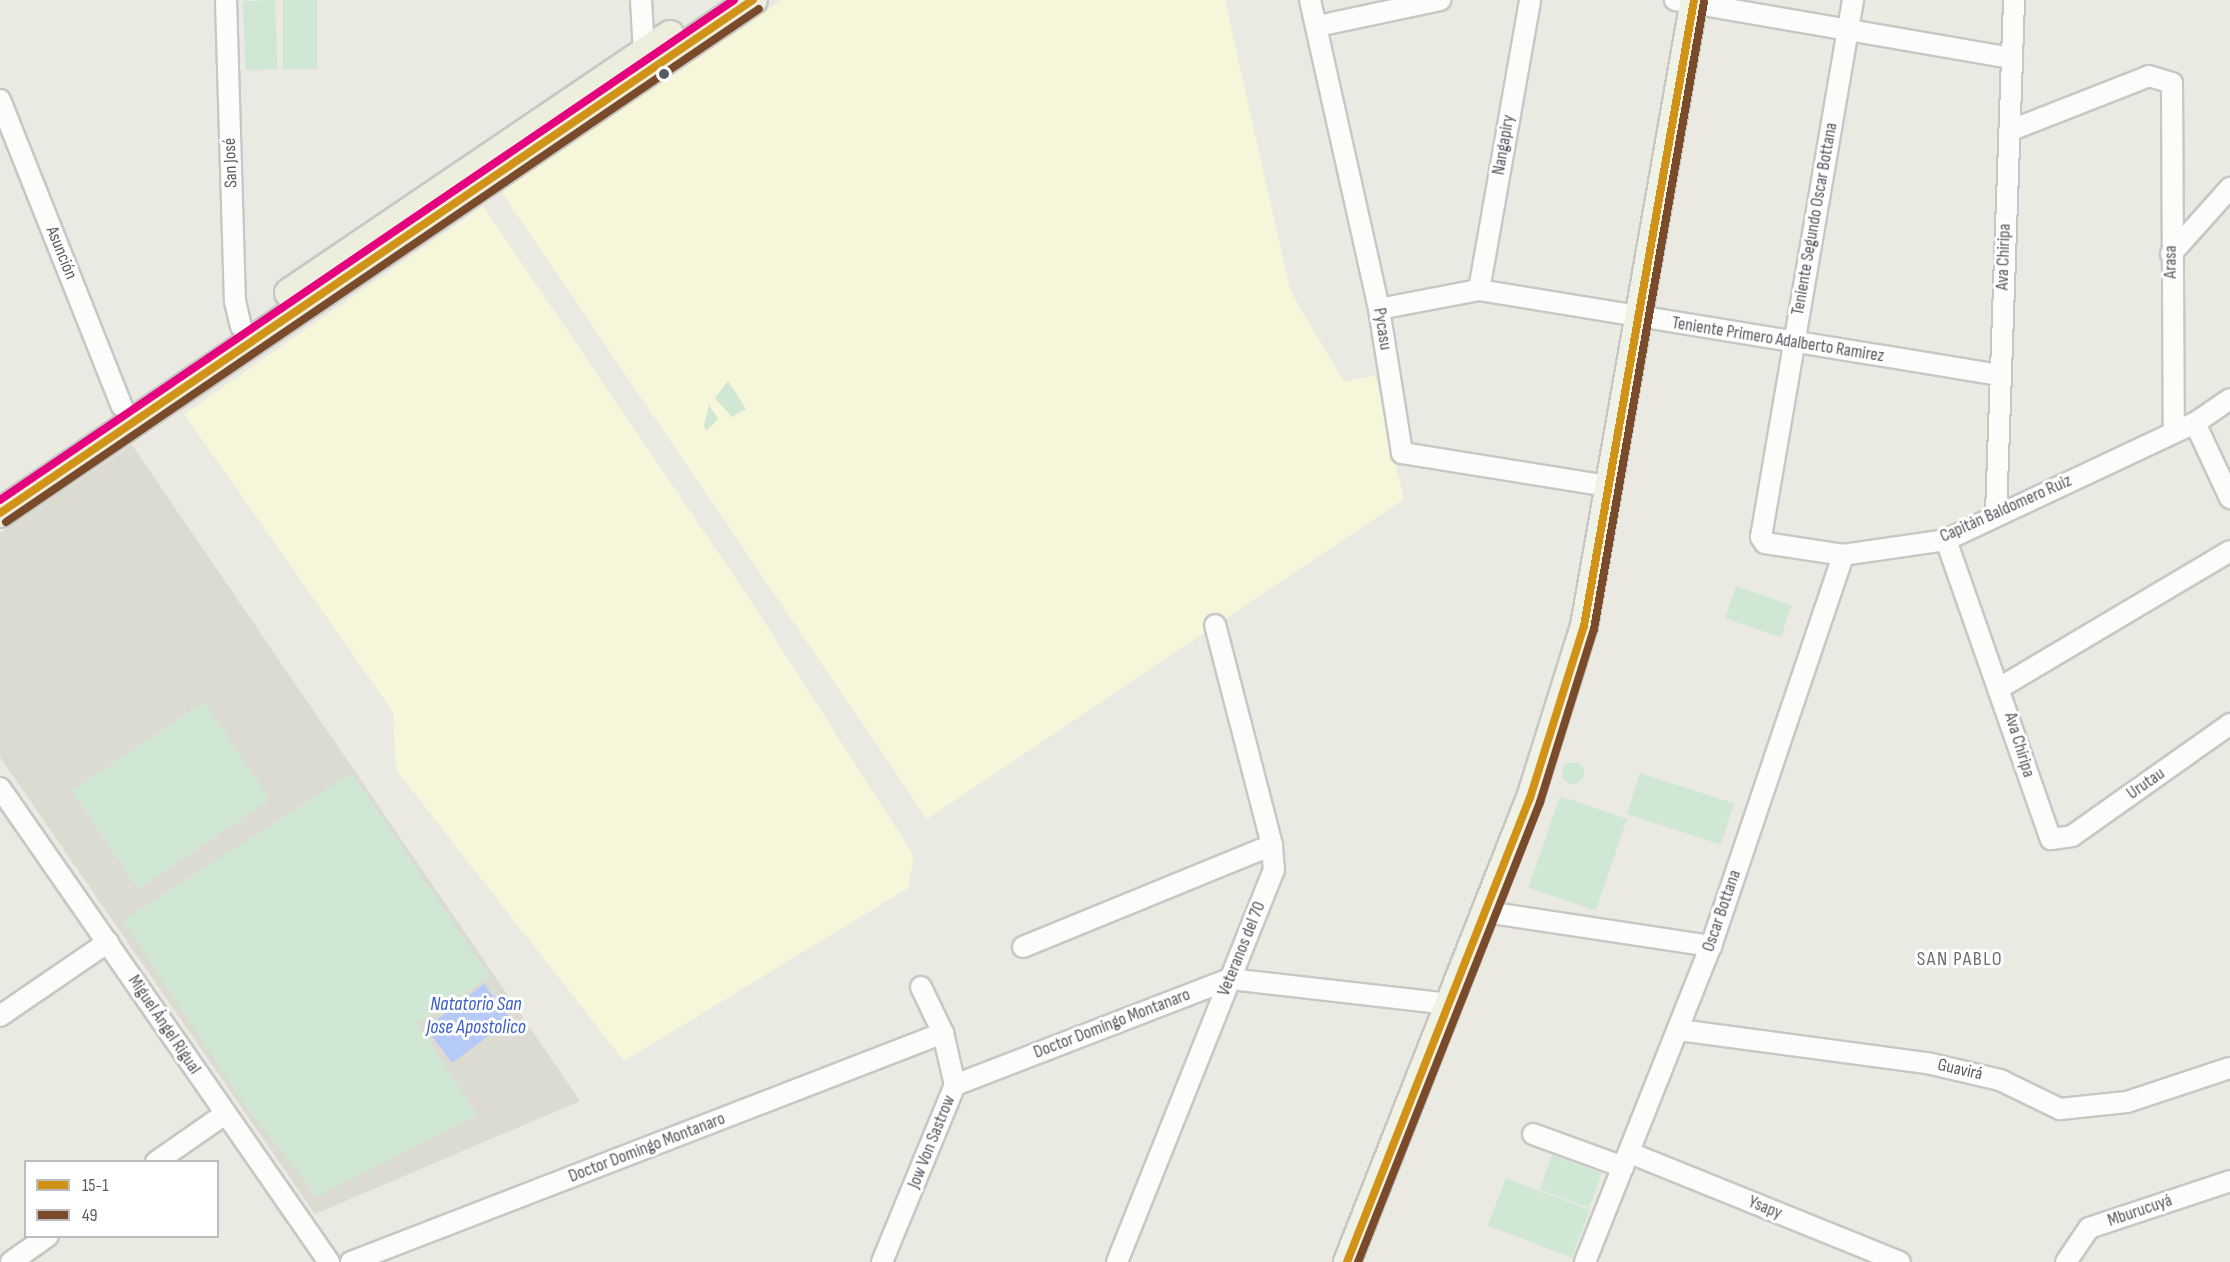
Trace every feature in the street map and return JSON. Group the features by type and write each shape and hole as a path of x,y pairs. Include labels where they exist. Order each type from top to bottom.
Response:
{"highway":[{"path":"0,490 721,0"},
{"path":"0,513 753,0"},
{"path":"355,249 381,244 480,185 566,116 576,98"}],"main road":[{"path":"1347,1262 1530,798 1584,626 1641,319 1688,1"}],"street":[{"name":"San José","path":"226,0 235,300 241,326"},
{"path":"641,0 644,52"},
{"name":"Pycasu","path":"1310,0 1318,26 1379,309 1402,453 1609,486"},
{"path":"1318,26 1440,0"},
{"name":"Nangapiry","path":"1479,290 1530,0"},
{"name":"Teniente Segundo Oscar Bottana","path":"1765,543 1761,537 1853,0"},
{"name":"Ava Chiripa","path":"1996,513 2014,0"},
{"path":"1688,1 2012,58"},
{"name":"Arasa","path":"2009,131 2149,76 2165,78 2174,91 2171,254 2174,432"},
{"name":"Asunción","path":"0,100 122,406"},
{"path":"2171,254 2230,188"},
{"name":"Teniente Primero Adalberto Ramirez","path":"1379,309 1479,290 1641,319 2000,375"},
{"name":"Capitán Baldomero Ruiz","path":"1765,543 1843,555 1946,540 1996,513 2195,423 2230,399"},
{"path":"2195,423 2230,498"},
{"name":"Ava Chiripa","path":"1946,540 2001,687 2045,834 2060,841"},
{"path":"2001,687 2230,551"},
{"name":"Oscar Bottana","path":"1585,1262 1711,946 1843,555"},
{"name":"Veteranos del 70","path":"1117,1262 1274,870 1272,845 1215,625"},
{"name":"Urutau","path":"2060,841 2230,724"},
{"name":"Miguel Ángel Rigual","path":"0,788 329,1262"},
{"path":"1023,947 1272,845"},
{"path":"1485,912 1711,946"},
{"path":"0,1016 108,942"},
{"name":"Doctor Domingo Montanaro","path":"955,1085 1230,979 1450,1004"},
{"name":"Jow Von Sastrow","path":"882,1262 955,1085 943,1033 921,987"},
{"name":"Guavirá","path":"1679,1030 1927,1063 2000,1080 2060,1109 2127,1102 2230,1068"},
{"name":"Doctor Domingo Montanaro","path":"351,1262 943,1033"},
{"path":"157,1160 225,1114"},
{"name":"Ysapy","path":"1533,1134 1626,1160 1900,1262"},
{"name":"Mburucuyá","path":"2066,1262 2089,1228 2230,1181"},
{"path":"11,1262 45,1238"}],"shaded area":[{"path":"275,0 277,69 245,70 243,1"},
{"path":"283,0 317,0 317,69 283,69"},
{"path":"782,0 1225,0 1290,290 1344,382 1375,375 1404,499 927,819 500,190"},
{"path":"483,206 751,601 914,856 908,888 624,1061 396,770 393,712 184,414"},
{"path":"728,381 746,409 732,417 715,398"},
{"path":"709,405 718,419 706,431 704,425"},
{"path":"132,445 580,1101 315,1214 0,757 0,533"},
{"path":"1736,586 1792,605 1781,637 1725,618"},
{"path":"204,702 270,800 138,889 72,791"},
{"path":"1573,762 1581,765 1584,773 1581,781 1573,784 1565,781 1562,773 1565,765"},
{"path":"352,773 490,977 417,1023 477,1115 317,1196 243,1102 123,920"},
{"path":"1640,773 1734,804 1721,844 1627,814"},
{"path":"1560,796 1627,819 1596,911 1528,888"},
{"path":"1552,1155 1602,1173 1589,1208 1539,1190"},
{"path":"1506,1178 1590,1210 1572,1258 1488,1226"}],"water":[{"name":"Natatorio San Jose Apostolico","path":"484,984 510,1019 452,1063 426,1028"}],"transit line":[{"path":"0,500 734,0"},
{"name":"15-1","path":"0,513 753,0"},
{"name":"15-1","path":"1347,1262 1530,798 1584,626 1694,0"},
{"name":"49","path":"1358,1262 1540,802 1594,629 1704,2"},
{"name":"49","path":"6,522 759,9"}],"district":[{"name":"SAN PABLO","path":"1960,959"}]}
